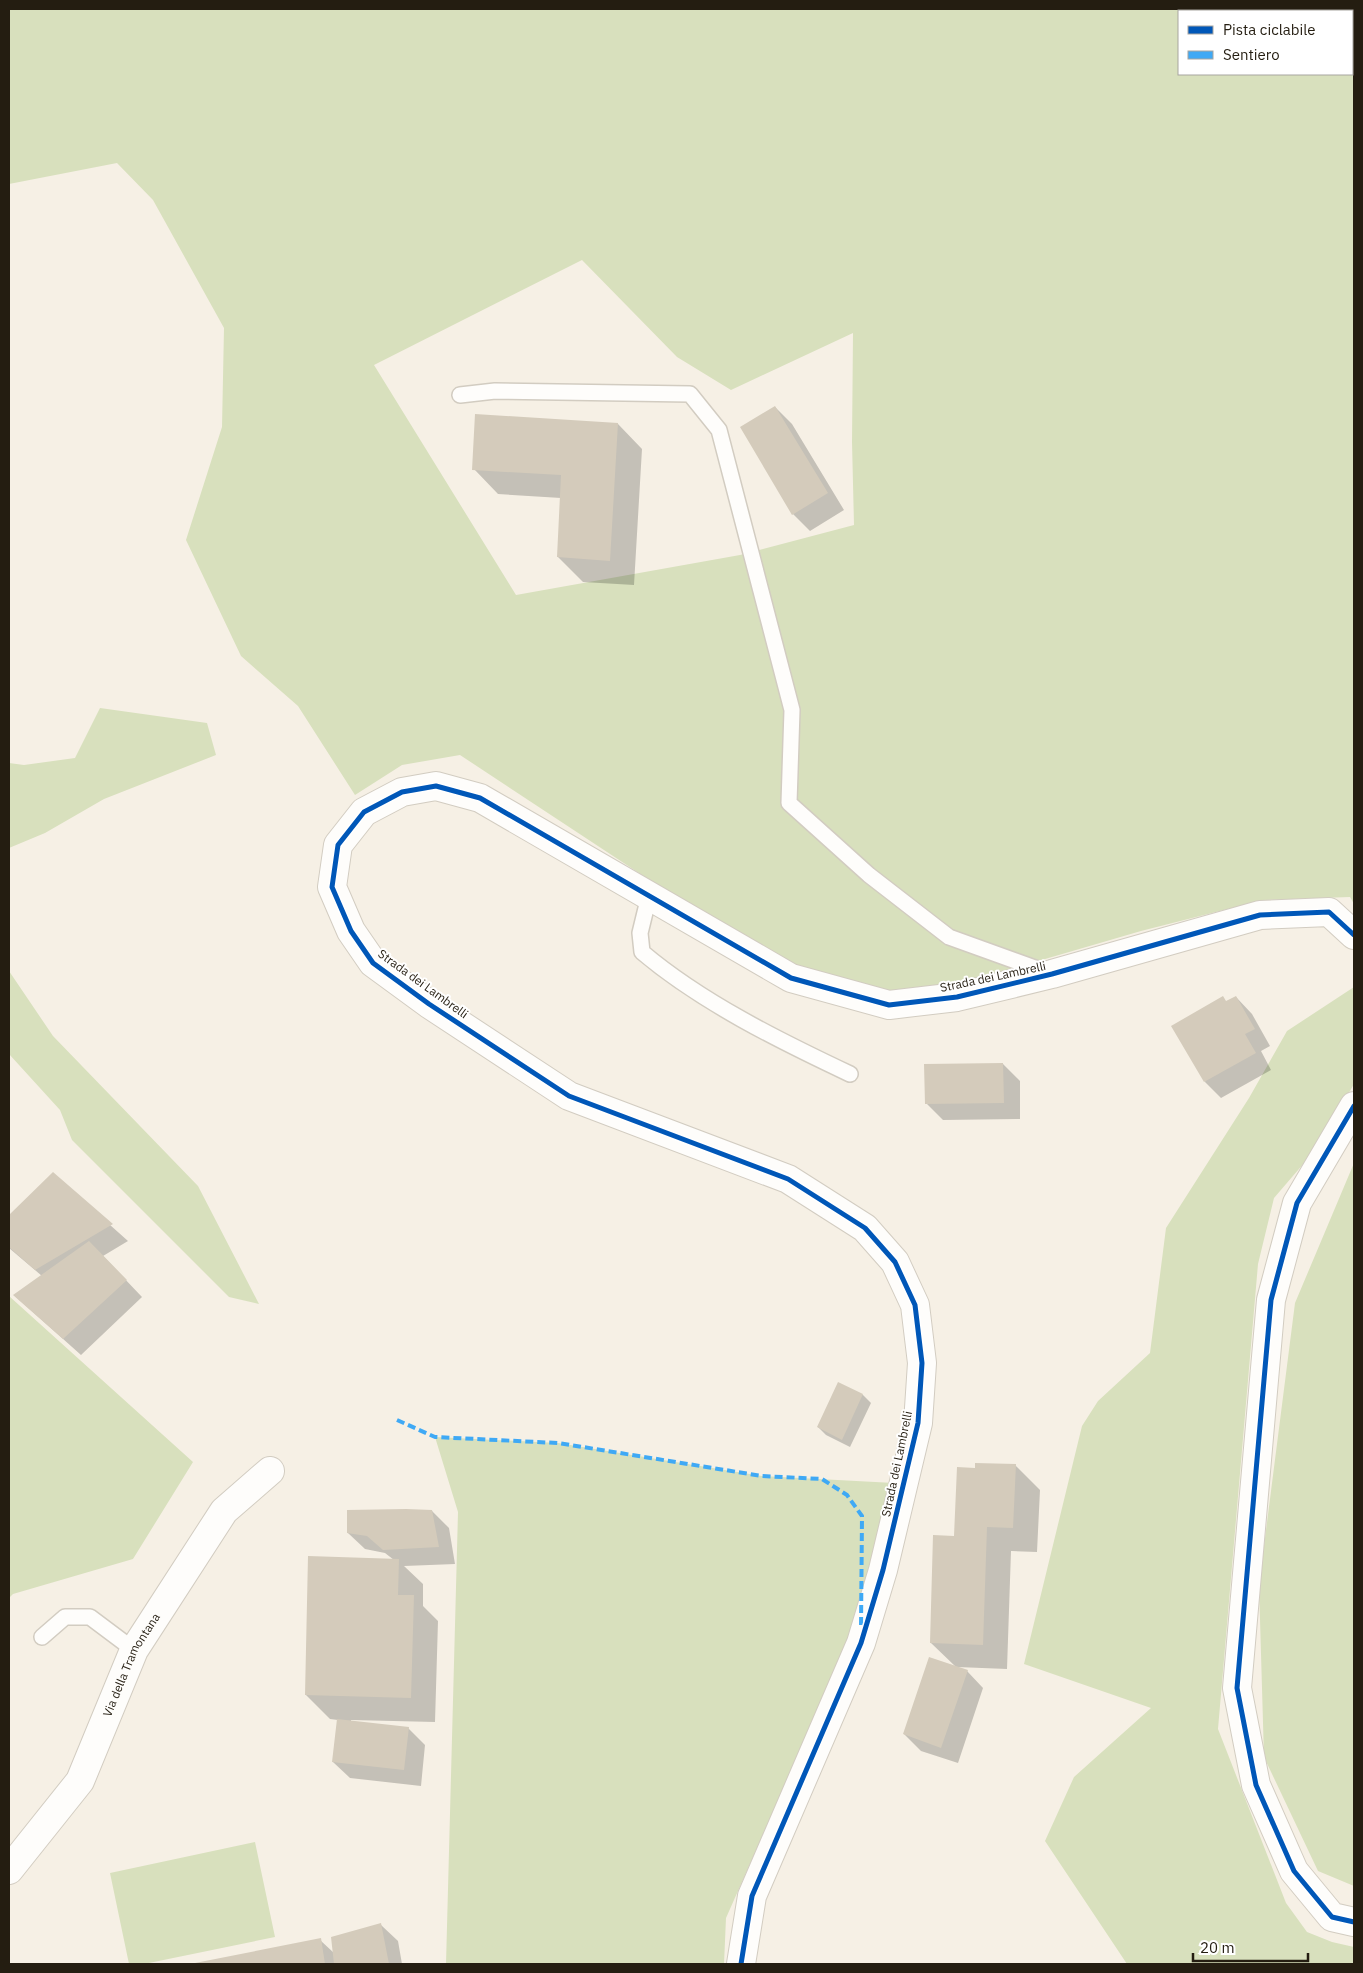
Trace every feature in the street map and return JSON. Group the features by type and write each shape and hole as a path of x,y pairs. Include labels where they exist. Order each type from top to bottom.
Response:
{"street":[{"name":"Strada dei Lambrelli","path":"741,1964 752,1896 861,1643 883,1570 918,1423 922,1363 915,1305 895,1262 865,1228 796,1184 569,1096 429,1004 373,963 351,931 332,887 338,845 364,812 402,792 436,786 480,798 791,978 889,1004 957,996 1052,974 1260,916 1329,912 1354,934"},
{"path":"1354,1106 1297,1203 1271,1300 1237,1688 1256,1785 1294,1871 1332,1917 1354,1922"},
{"name":"Via della Tramontana","path":"9,1870 80,1781 134,1650 224,1511 270,1471"}],"lane":[{"path":"460,396 495,391 690,394 719,430 792,710 789,803 869,875 949,937 1052,974"},
{"path":"649,896 640,933 642,952 673,978 724,1008 850,1074"},
{"path":"42,1637 65,1617 90,1617 134,1650"}],"green space":[{"path":"9,9 1354,9 1354,904 1350,897 1263,900 1141,931 983,977 929,990 876,993 785,966 692,908 460,755 402,765 355,795 298,706 241,656 186,540 222,427 224,328 153,200 117,163 9,184","holes":["582,260 677,357 731,390 853,333 852,442 854,525 740,555 516,595 374,365"]},
{"path":"100,708 207,723 216,755 104,799 45,833 9,848 9,763 24,765 75,758"},
{"path":"9,971 53,1036 198,1186 259,1304 229,1297 72,1140 60,1110 9,1054"},
{"path":"1354,987 1354,1084 1317,1148 1274,1198 1258,1264 1218,1729 1286,1903 1307,1932 1332,1942 1354,1947 1354,1964 1127,1964 1045,1841 1074,1777 1151,1708 1024,1664 1082,1426 1098,1401 1150,1353 1166,1228 1249,1098 1287,1031"},
{"path":"1354,1163 1354,1886 1318,1871 1264,1757 1259,1585 1295,1303"},
{"path":"9,1296 193,1462 133,1559 13,1594 9,1598"},
{"path":"435,1437 558,1443 762,1476 894,1483 882,1551 834,1674 726,1918 724,1964 446,1964 458,1512"},
{"path":"255,1842 275,1937 144,1964 129,1964 110,1873"}],"building":[{"path":"775,406 828,493 792,515 740,427"},
{"path":"475,414 618,423 610,561 557,557 561,475 472,470"},
{"path":"1223,996 1226,1001 1236,996 1255,1029 1245,1034 1256,1053 1204,1082 1171,1026"},
{"path":"1003,1063 1004,1103 925,1104 924,1064"},
{"path":"53,1172 113,1224 35,1270 9,1247 9,1215"},
{"path":"89,1241 127,1280 63,1339 13,1295"},
{"path":"838,1382 863,1394 842,1440 817,1427"},
{"path":"975,1463 1016,1464 1013,1528 987,1527 983,1645 930,1643 933,1535 954,1536 957,1467 975,1468"},
{"path":"347,1510 432,1510 439,1547 383,1550 367,1536 347,1533"},
{"path":"308,1556 399,1559 398,1595 414,1595 411,1698 305,1695"},
{"path":"929,1657 968,1670 941,1748 903,1734"},
{"path":"337,1719 409,1727 404,1770 332,1762"},
{"path":"381,1923 389,1964 334,1964 331,1937"},
{"path":"321,1938 325,1964 195,1964 195,1963"}],"marked path":[{"path":"397,1420 435,1437 558,1443 762,1476 822,1479 847,1495 862,1516 861,1628"}],"cycle path":[{"path":"741,1964 752,1896 861,1643 883,1570 918,1423 922,1363 915,1305 895,1262 865,1228 788,1179 569,1096 429,1004 373,963 351,931 332,887 338,845 364,812 402,792 436,786 480,798 791,978 889,1005 957,997 1052,974 1260,915 1329,912 1354,935"},
{"path":"1354,1106 1297,1203 1271,1300 1237,1688 1256,1785 1294,1871 1332,1917 1354,1922"}]}
